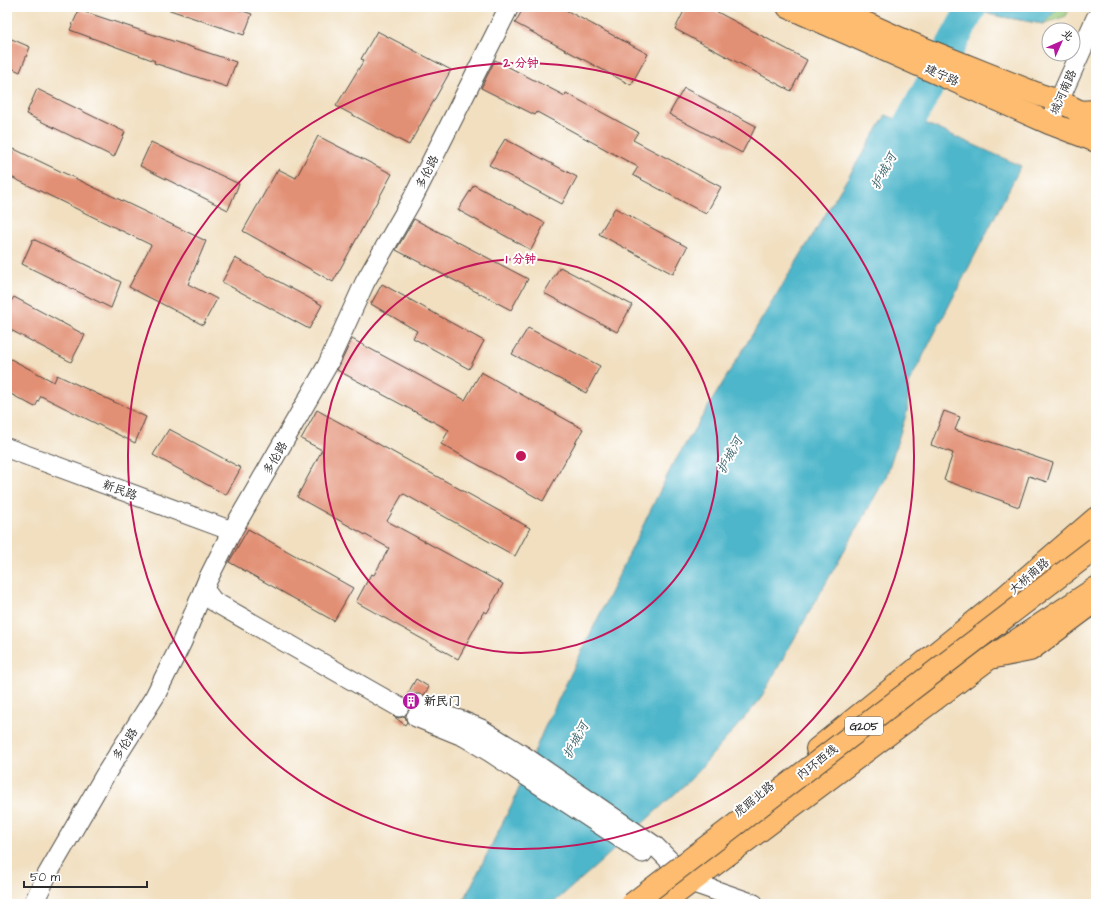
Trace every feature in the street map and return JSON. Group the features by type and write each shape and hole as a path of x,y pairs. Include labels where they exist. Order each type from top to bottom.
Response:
{"main road":[{"name":"建宁路","path":"788,7 903,49 1050,98 1090,114"},
{"name":"建宁路","path":"830,7 903,49 1050,123 1096,141"},
{"name":"大桥南路","path":"962,633 1096,518"},
{"path":"962,633 1000,612 1096,532"},
{"name":"内环西线","path":"632,904 1096,548"},
{"name":"内环西线","path":"650,904 1096,564"},
{"path":"662,904 990,658 1096,593"},
{"name":"虎踞北路","path":"621,904 962,633"}],"street":[{"name":"多伦路","path":"33,904 47,875 105,775 155,696 182,642 204,589 232,531 327,366 365,282 416,193 509,7"},
{"name":"城河南路","path":"1050,123 1050,98 1096,18"},
{"name":"新民路","path":"7,448 232,531"},
{"path":"204,589 213,601 408,706 460,720 481,729 520,763 635,840 655,846 672,865 691,882 754,904"}],"green space":[{"path":"971,7 1070,7 1066,16 1049,22 1041,22 1041,24 992,15"}],"water":[{"path":"971,7 1059,7 1045,22 1041,22 1041,24 992,15"},
{"path":"886,115 903,122 907,115 1021,166 909,383 907,412 886,477 759,701 691,779 595,867 552,904 462,904 514,800 543,731 672,466"}],"building":[{"path":"168,7 230,7 252,14 244,35 167,9"},
{"path":"524,7 560,7 648,54 631,85 515,23"},
{"path":"686,7 708,7 807,60 791,91 675,29"},
{"path":"79,10 236,62 227,87 154,63 155,61 70,30"},
{"path":"377,31 451,70 409,145 336,106 364,60 361,59"},
{"path":"7,37 30,47 20,72 7,66"},
{"path":"495,60 565,96 566,93 638,132 633,140 721,187 706,214 633,175 638,167 537,112 535,115 481,88"},
{"path":"684,88 756,126 742,153 669,114"},
{"path":"37,89 125,132 114,157 26,114"},
{"path":"318,136 392,174 333,282 243,231 278,169 296,178"},
{"path":"505,139 577,177 562,204 489,165"},
{"path":"151,142 239,184 228,210 140,166"},
{"path":"14,149 206,241 188,284 217,299 203,325 129,287 151,245 7,175 7,165"},
{"path":"474,185 545,223 531,250 458,210"},
{"path":"615,208 687,247 673,274 599,234"},
{"path":"414,219 528,279 511,310 396,250"},
{"path":"33,239 121,282 111,308 22,264"},
{"path":"235,258 322,305 309,329 222,282"},
{"path":"560,267 632,305 617,332 544,293"},
{"path":"382,284 484,341 469,369 413,338 417,331 371,304"},
{"path":"14,297 85,335 71,362 7,328 7,307"},
{"path":"528,328 600,366 586,393 512,354"},
{"path":"352,339 465,400 481,372 583,429 543,501 441,444 449,430 337,370"},
{"path":"7,357 54,382 57,375 146,417 135,443 41,396 35,407 7,392"},
{"path":"317,410 530,528 515,556 404,494 387,521 503,584 487,613 484,611 458,659 356,602 371,574 374,575 389,548 297,497 322,450 301,439"},
{"path":"944,411 960,417 955,430 1053,463 1047,482 1029,476 1019,507 944,480 953,453 931,445"},
{"path":"169,429 241,468 226,495 153,455"},
{"path":"248,529 353,588 334,621 229,562"},
{"path":"416,679 429,687 424,695 413,694 408,701 405,698"},
{"path":"393,716 399,718 405,716 407,722 405,725"}],"waterway":[{"name":"护城河","path":"893,153 972,7"}],"tunnel":[{"path":"405,697 418,704"}],"place":[{"name":"新民门","path":"411,701"}]}
